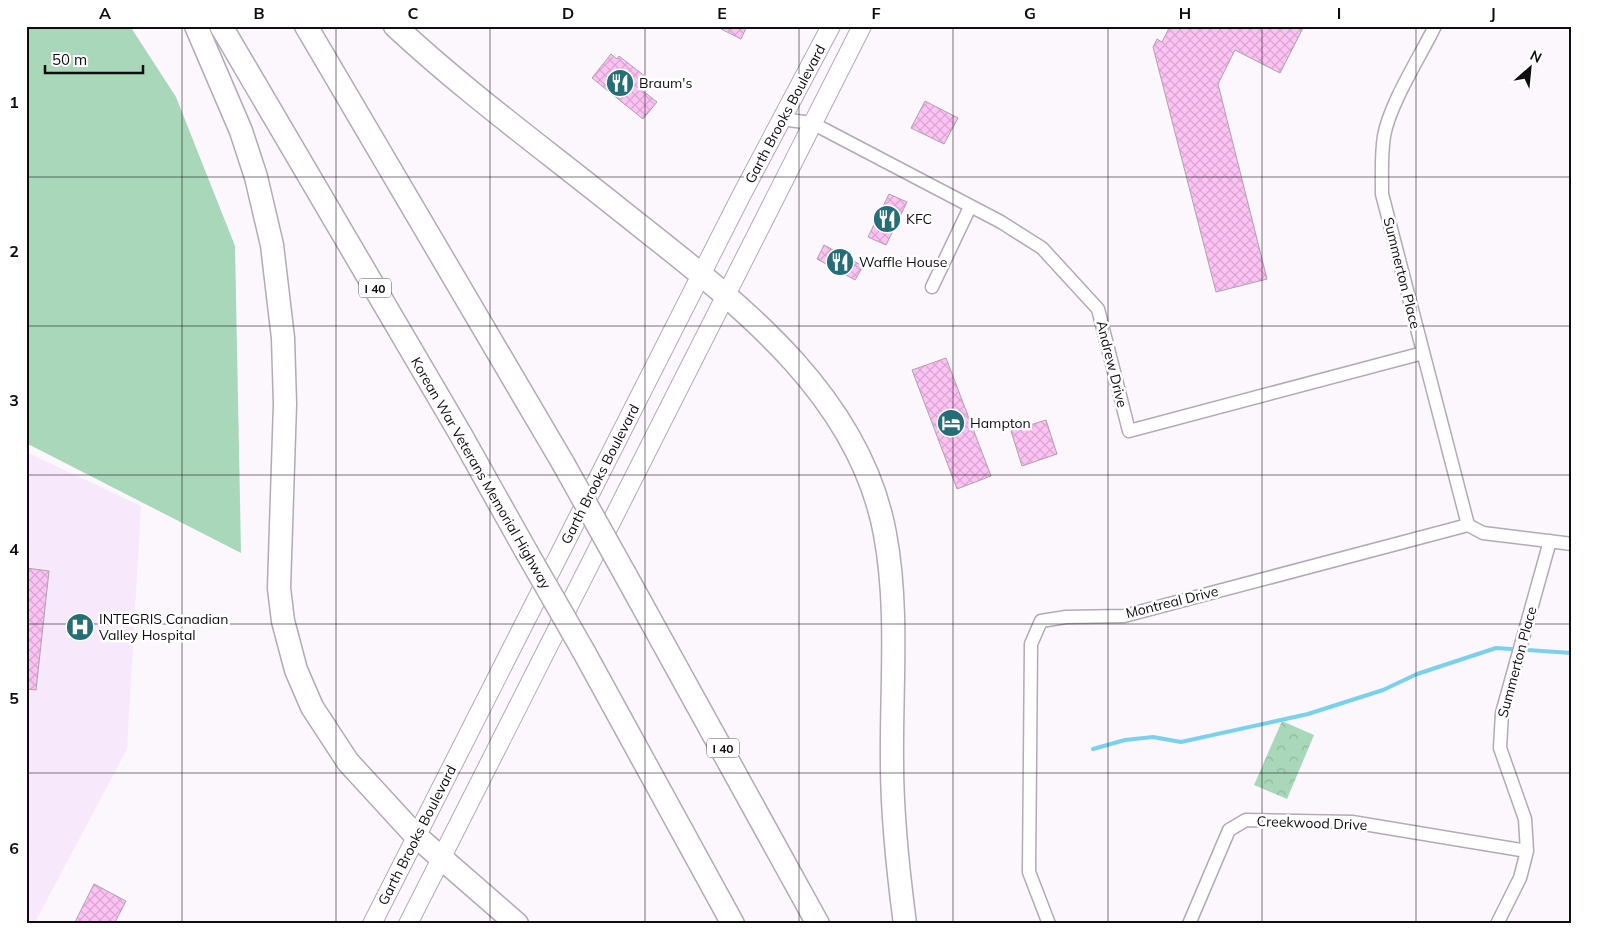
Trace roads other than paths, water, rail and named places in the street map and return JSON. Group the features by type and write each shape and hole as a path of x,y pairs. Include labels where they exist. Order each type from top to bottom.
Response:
{"highway":[{"path":"196,26 241,131 256,177 272,245 283,338 284,404 279,588 288,644 296,670 312,707 348,762 416,836 517,924"},
{"name":"Korean War Veterans Memorial Highway","path":"221,26 456,426 584,652 733,924"},
{"name":"I 40","path":"306,26 563,463 818,924"},
{"path":"395,26 456,79 726,296 806,374 857,450 875,494 885,534 891,580 893,631 892,766 897,854 905,924"}],"street":[{"name":"Garth Brooks Boulevard","path":"372,924 781,119 832,26"},
{"name":"Garth Brooks Boulevard","path":"408,924 862,26"},
{"name":"Summerton Place","path":"1435,26 1394,106 1384,134 1382,194 1468,525"},
{"name":"Andrew Drive","path":"781,119 812,123 1001,222 1042,248 1098,309 1129,431 1422,353"},
{"path":"932,287 970,207"},
{"path":"1468,525 1483,533 1572,544"},
{"name":"Montreal Drive","path":"1049,924 1029,872 1031,644 1041,621 1066,617 1124,616 1468,525"},
{"name":"Summerton Place","path":"1497,924 1520,878 1527,851 1525,819 1500,748 1502,713 1550,541"},
{"name":"Creekwood Drive","path":"1189,924 1229,830 1246,820 1352,822 1527,851"}],"waterway":[{"path":"1093,749 1125,740 1153,737 1181,742 1308,714 1383,690 1417,674 1496,648 1572,653"}],"place":[{"name":"Braum's","path":"620,83"},
{"name":"KFC","path":"887,219"},
{"name":"Waffle House","path":"840,262"},
{"name":"Hampton","path":"951,423"},
{"name":"INTEGRIS Canadian Valley Hospital","path":"80,627"}]}
